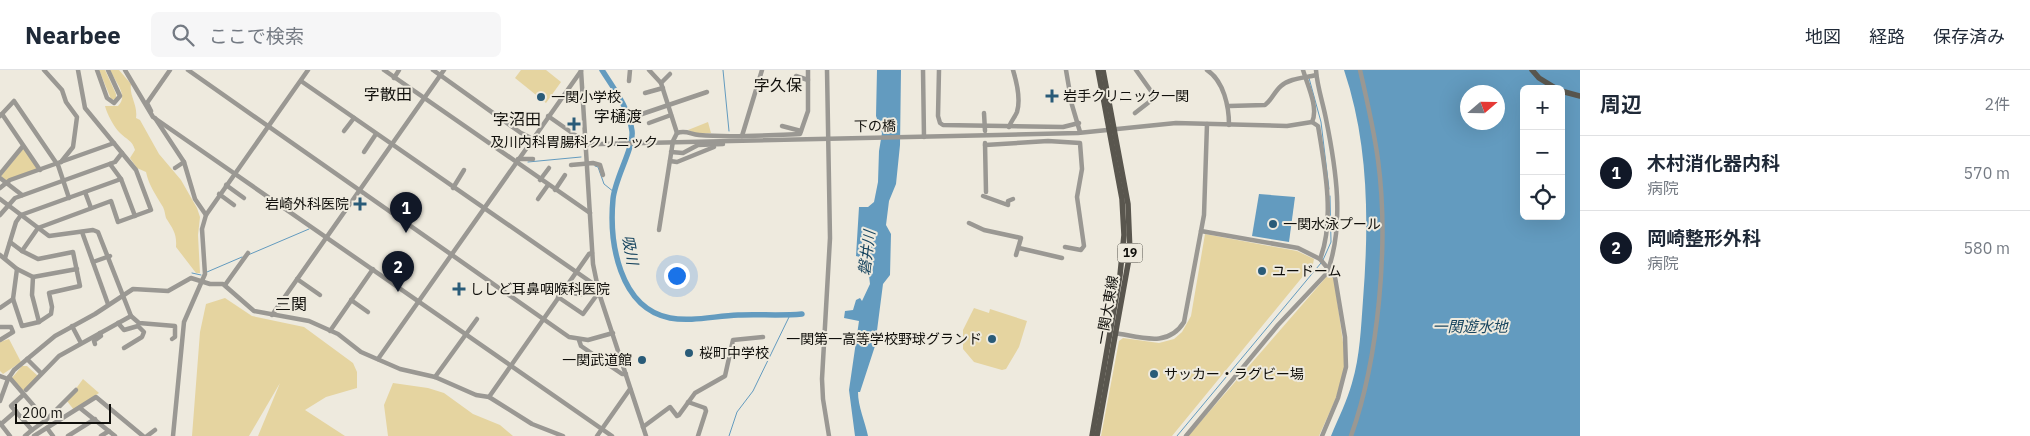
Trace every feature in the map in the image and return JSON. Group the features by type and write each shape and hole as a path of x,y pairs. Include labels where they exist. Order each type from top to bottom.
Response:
{"main road":[{"name":"一関大東線","path":"1097,436 1130,253 1130,223 1098,70"},
{"name":"一関大東線","path":"1092,436 1120,275 1124,235 1122,199 1102,70"},
{"path":"1532,70 1539,78 1550,85"},
{"path":"1565,92 1580,96"}],"street":[{"path":"44,70 62,90 66,102 76,117 73,147 68,156 57,164"},
{"path":"22,250 38,228 111,201 118,222 151,210 136,170 85,108 78,70"},
{"path":"96,70 107,98 114,103 120,96 108,70"},
{"path":"125,70 134,82 144,105 184,162 194,199 206,214"},
{"path":"170,70 147,103 155,119 327,236 612,436"},
{"path":"188,70 569,337 578,340 588,340 612,333"},
{"path":"173,436 184,322 203,281 205,265 202,229 206,214 308,70"},
{"path":"384,70 590,213"},
{"path":"394,78 399,70"},
{"name":"下の橋","path":"433,70 533,139 556,146 673,141 1080,132 1176,123 1287,126 1312,122"},
{"path":"272,315 444,70"},
{"path":"629,81 630,70"},
{"path":"649,70 662,85 677,133 671,152 660,230"},
{"path":"742,136 762,70"},
{"path":"677,133 684,131 698,135 742,136 800,134 808,111 808,70"},
{"path":"827,70 830,238 822,379 829,436"},
{"path":"922,136 923,70"},
{"path":"939,70 938,116 940,123 985,128 1063,127 1079,123"},
{"path":"1009,127 1017,113 1018,101 1013,70"},
{"path":"1064,247 1081,250 1084,242 1077,197 1082,169 1080,132 1079,123 1072,105 1066,70"},
{"path":"1135,112 1153,99 1151,91 1136,70"},
{"path":"1207,70 1214,76 1229,106 1229,125"},
{"path":"1303,70 1314,114 1312,122 1318,126 1325,169 1327,238 1320,260"},
{"path":"1352,436 1363,402 1374,341 1380,251 1378,160 1360,70"},
{"path":"378,360 581,71"},
{"path":"581,71 592,253 598,290 646,436"},
{"path":"1186,436 1327,266 1336,243 1335,176 1330,138 1315,73 1286,82 1265,105 1229,106"},
{"path":"645,94 662,85 670,74"},
{"path":"796,76 808,80"},
{"path":"301,81 598,290"},
{"path":"640,115 707,92"},
{"path":"40,170 1,115 14,101 57,164 69,198"},
{"path":"984,113 985,128"},
{"path":"649,123 671,115"},
{"path":"548,116 578,137"},
{"path":"344,131 354,118"},
{"path":"1116,333 1158,340 1174,335 1180,328 1189,304 1201,231 1207,164 1207,124"},
{"path":"782,126 801,131"},
{"path":"364,152 376,134"},
{"path":"1014,199 1008,201 1008,205 1004,205 984,194 985,143 1055,141 1080,144"},
{"path":"0,188 6,182 114,143"},
{"path":"671,152 683,153 698,146 723,144"},
{"path":"0,174 24,146"},
{"path":"670,161 677,162 714,147"},
{"path":"0,215 7,204 22,195 115,162 122,153"},
{"path":"517,161 533,159"},
{"path":"175,168 184,162"},
{"path":"110,164 121,179 135,216"},
{"path":"572,165 600,165 603,175"},
{"path":"540,180 549,168"},
{"path":"453,188 464,170"},
{"path":"555,190 565,175"},
{"path":"0,178 22,195"},
{"path":"5,258 16,222 21,215 121,179"},
{"path":"226,185 244,198"},
{"path":"538,199 548,185"},
{"path":"85,192 91,208"},
{"path":"220,194 234,205"},
{"path":"0,199 49,236 54,237 93,230 98,232 110,256 130,316 139,324 175,326 175,337 172,339"},
{"path":"969,223 984,230 1021,238 1016,255"},
{"path":"1201,231 1298,248 1327,266 1337,286 1347,361 1338,398 1322,436"},
{"path":"82,232 108,304"},
{"path":"10,242 38,259 74,252 80,286 49,293 52,307 51,314 39,322 22,326 14,299 17,269"},
{"path":"1019,248 1062,258"},
{"path":"225,285 248,253"},
{"path":"489,397 564,288 589,254 592,253"},
{"path":"0,254 17,269 33,277 77,269"},
{"path":"93,262 110,256"},
{"path":"330,331 373,269"},
{"path":"33,277 32,295 39,322"},
{"path":"0,401 8,378 27,359 55,336 123,294 139,289 168,291 191,278 210,284 225,285 254,311 308,321 344,338 354,348 378,360 400,369 435,378 476,395 489,397 532,424 563,436"},
{"path":"297,279 320,295"},
{"path":"564,288 575,295 583,295 598,290"},
{"path":"558,297 583,314 598,290"},
{"path":"0,308 14,299"},
{"path":"351,300 368,312"},
{"path":"32,430 11,406 59,356 130,316"},
{"path":"435,378 477,319"},
{"path":"118,323 124,330 138,326 144,332 142,337 124,348"},
{"path":"72,326 81,343"},
{"path":"0,327 11,327 13,332 0,340"},
{"path":"95,344 94,341 101,336 100,333"},
{"path":"643,427 670,407 677,416 680,415 700,388 725,376 733,340 763,337"},
{"path":"578,340 581,346 622,374 626,374"},
{"path":"27,359 41,373"},
{"path":"0,377 8,378 25,393 46,420"},
{"path":"597,436 630,389"},
{"path":"25,436 46,420 76,390"},
{"path":"34,436 96,397 143,436"},
{"path":"688,402 705,408 706,411 698,436"},
{"path":"80,408 115,436"},
{"path":"10,436 0,424 16,411"},
{"path":"68,436 95,419"},
{"path":"47,428 53,436"},
{"path":"147,436 155,430"},
{"path":"101,436 109,431"}],"shaded area":[{"path":"99,70 105,70 116,94 116,100 111,99"},
{"path":"110,70 119,70 131,84 136,118 140,120 159,154 181,180 197,208 200,217 198,235 200,273 196,273 176,247 174,232 146,172 137,168 130,158 135,150 134,147 113,124 107,113 105,106 118,106 122,97 120,88"},
{"path":"521,70 546,70 561,82 546,103 515,78"},
{"path":"708,122 711,133 696,134 688,130"},
{"path":"24,148 38,168 37,170 6,181 1,176"},
{"path":"1205,234 1297,251 1314,259 1313,264 1172,436 1101,436 1119,341 1123,338 1159,343 1174,339 1182,332 1191,316"},
{"path":"1328,275 1334,278 1345,357 1344,370 1336,398 1319,436 1188,436"},
{"path":"225,298 252,316 304,327 353,363 357,372 357,388 326,397 305,410 345,436 258,436 280,383 249,436 192,436 200,332 206,304"},
{"name":"一関第一高等学校野球グランド","path":"974,308 989,313 990,309 1027,321 1019,347 1006,369 1002,370 974,362 963,349 963,330"},
{"path":"9,339 21,362 3,374 0,371 0,342"},
{"path":"22,366 27,366 38,376 24,391 11,379"},
{"path":"83,379 99,393 74,410 67,401"},
{"path":"393,383 428,388 444,393 473,414 500,425 513,436 388,436 384,405"}],"water":[{"name":"磐井川","path":"877,70 901,70 900,145 896,184 889,201 886,225 891,234 890,275 883,284 875,346 860,392 858,392 860,409 868,436 855,436 849,390 859,321 844,318 845,311 853,310 856,300 860,298 862,301 870,284 867,259 856,256 859,207 868,207 874,202 878,182 879,151 882,133 876,116"},
{"name":"一関遊水地","path":"1344,70 1580,70 1580,436 1331,436 1348,396 1355,373 1360,342 1365,271 1366,213 1363,155"},
{"name":"一関水泳プール","path":"1259,194 1295,197 1289,242 1252,236"}],"waterway":[{"name":"吸川","path":"602,70 628,114 632,131 630,146 614,191 612,216 616,253 621,271 628,287 639,301 653,312 678,319 738,315 802,314"},
{"path":"723,70 729,131"},
{"path":"1309,78 1321,122 1329,189"},
{"path":"528,162 581,157"},
{"path":"595,166 598,167 604,184 614,192"},
{"path":"1323,260 1331,242 1330,196"},
{"path":"248,255 309,229"},
{"path":"207,272 242,257"},
{"path":"1177,436 1321,263"},
{"path":"192,273 201,275"},
{"path":"729,436 737,412 753,391 790,315"}],"place":[{"name":"岩手クリニック一関","path":"1052,96"},
{"name":"一関小学校","path":"541,97"},
{"name":"及川内科胃腸科クリニック","path":"574,124"},
{"name":"岩崎外科医院","path":"360,204"},
{"name":"一関水泳プール","path":"1273,224"},
{"name":"木村消化器内科","path":"406,233"},
{"name":"ユードーム","path":"1262,271"},
{"name":"ししど耳鼻咽喉科医院","path":"459,289"},
{"name":"岡崎整形外科","path":"398,292"},
{"name":"一関第一高等学校野球グランド","path":"992,339"},
{"name":"桜町中学校","path":"689,353"},
{"name":"一関武道館","path":"642,360"},
{"name":"サッカー・ラグビー場","path":"1154,374"}],"district":[{"name":"字久保","path":"778,85"},
{"name":"字散田","path":"388,94"},
{"name":"字樋渡","path":"618,116"},
{"name":"字沼田","path":"517,119"},
{"name":"三関","path":"291,304"}]}
